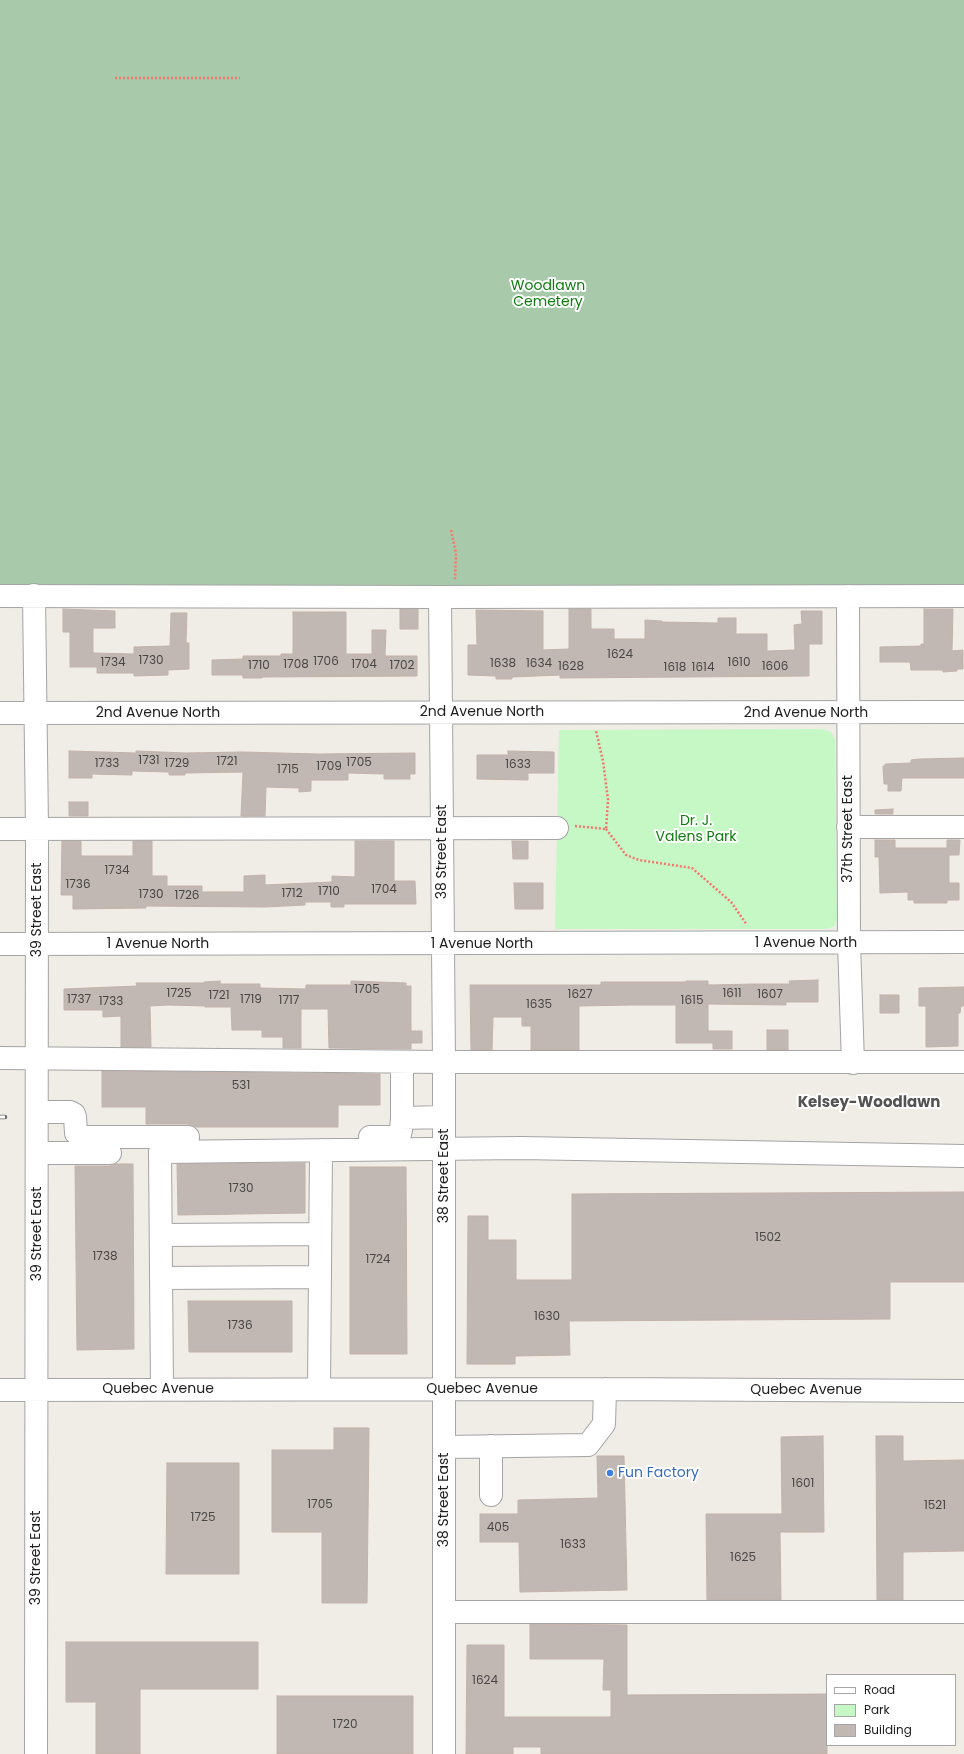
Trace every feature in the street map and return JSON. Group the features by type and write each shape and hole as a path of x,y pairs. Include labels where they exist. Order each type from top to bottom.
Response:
{"street":[{"name":"39 Street East","path":"34,595 37,828 36,1754"},
{"path":"0,596 964,596"},
{"name":"37th Street East","path":"848,596 847,713 849,944 853,1062"},
{"name":"38 Street East","path":"444,1754 444,1062 441,712 448,597"},
{"name":"2nd Avenue North","path":"0,713 964,712"},
{"path":"848,827 964,827"},
{"path":"0,828 557,828"},
{"name":"1 Avenue North","path":"0,944 849,944 964,942"},
{"path":"0,1058 402,1062 964,1062"},
{"path":"37,1112 70,1112 74,1114 76,1133 82,1138 395,1137 400,1134 401,1130 402,1062"},
{"path":"402,1118 443,1117"},
{"path":"37,1153 443,1148 964,1156"},
{"path":"319,1389 321,1150"},
{"path":"160,1152 162,1389"},
{"path":"161,1234 320,1234"},
{"path":"161,1278 320,1277"},
{"path":"444,1447 588,1445 604,1424 605,1389"},
{"name":"Quebec Avenue","path":"0,1390 605,1389 964,1391"},
{"path":"491,1446 491,1495"},
{"path":"444,1612 964,1612"}],"path":[{"path":"115,78 240,78"},
{"path":"448,597 456,553 451,530"},
{"path":"595,727 603,761 608,800 606,830 626,855 638,860 692,868 732,902 751,931"},
{"path":"557,828 570,826 606,830"}],"green space":[{"name":"Woodlawn Cemetery","path":"0,0 964,0 964,588 0,586"},
{"name":"Dr. J. Valens Park","path":"822,729 831,732 835,739 837,919 835,926 827,929 555,929 559,730"}],"building":[{"path":"63,609 115,611 115,628 93,628 93,653 134,654 134,647 170,646 171,613 187,613 186,643 189,643 189,669 168,670 168,675 134,676 134,673 97,673 97,667 70,667 70,632 63,632"},
{"path":"400,609 418,609 418,629 400,629"},
{"path":"569,609 591,609 591,629 614,629 614,639 645,639 645,620 662,622 718,623 718,618 736,618 736,634 767,634 767,651 795,650 794,625 802,624 801,611 822,611 822,644 809,644 809,676 560,678 560,675 496,679 496,676 468,675 468,645 477,645 476,610 543,611 543,650 569,649"},
{"path":"924,609 953,609 952,651 963,650 963,669 943,672 943,670 911,670 910,662 880,662 880,647 921,646 921,644 924,644"},
{"path":"293,612 346,612 346,654 372,654 372,630 386,630 385,656 417,656 417,676 243,678 243,675 212,675 212,660 243,659 243,656 281,656 281,654 293,654"},
{"path":"69,751 136,753 136,751 318,754 415,753 415,774 410,774 410,779 384,779 384,774 348,773 348,780 311,780 311,791 299,792 299,788 266,787 265,816 241,816 243,772 185,773 185,775 169,775 169,772 132,771 132,775 92,774 92,778 69,778"},
{"path":"508,751 554,752 554,773 528,773 528,780 477,779 477,755 508,755"},
{"path":"964,758 964,778 902,778 901,791 888,791 888,784 884,784 883,766 885,766 885,764 911,763 911,760 919,759"},
{"path":"69,802 88,802 88,816 69,816"},
{"path":"893,809 893,814 875,814 875,810"},
{"path":"875,840 895,840 895,848 947,848 947,840 960,840 959,855 949,855 949,883 959,883 959,900 947,900 947,903 914,903 914,900 908,900 908,892 880,893 879,857 875,857"},
{"path":"62,841 81,841 81,856 133,856 133,841 152,841 152,876 167,876 167,886 202,886 202,892 244,892 244,876 265,875 265,885 332,882 332,876 355,877 355,841 394,841 394,881 415,881 416,904 344,904 344,907 331,907 331,902 305,902 305,905 265,907 146,906 146,908 73,909 73,895 61,895"},
{"path":"512,841 528,841 528,859 513,859"},
{"path":"514,883 543,883 543,909 515,909"},
{"path":"818,980 818,1002 786,1002 786,1005 708,1004 708,1031 732,1031 732,1049 713,1049 713,1043 676,1043 676,1005 632,1005 579,1006 579,1050 531,1050 531,1026 522,1026 522,1017 493,1017 492,1050 471,1050 470,985 601,985 601,982 686,981 708,981 708,985 790,984 789,981"},
{"path":"220,981 220,984 260,984 260,988 306,989 306,985 351,985 351,981 406,983 406,986 411,986 411,1031 422,1031 422,1043 411,1043 411,1049 329,1048 328,1009 301,1009 301,1048 283,1048 283,1037 262,1037 262,1030 232,1030 231,1007 168,1005 150,1006 151,1047 121,1047 121,1016 103,1017 103,1010 64,1010 64,989 137,986 136,983 204,983"},
{"path":"964,987 964,1006 961,1006 960,1013 958,1013 958,1046 926,1047 926,1006 919,1006 919,988"},
{"path":"880,995 899,995 899,1013 880,1013"},
{"path":"767,1030 788,1030 788,1050 767,1050"},
{"path":"102,1071 380,1074 380,1105 338,1105 338,1127 195,1127 188,1124 146,1124 146,1107 102,1107"},
{"path":"305,1163 305,1213 178,1215 177,1164"},
{"path":"116,1164 133,1164 134,1349 77,1350 75,1166 110,1166"},
{"path":"350,1167 406,1167 407,1354 350,1354"},
{"path":"964,1192 964,1282 890,1282 890,1319 569,1321 570,1355 515,1356 515,1364 467,1364 468,1216 488,1216 488,1240 516,1240 516,1280 572,1280 572,1194"},
{"path":"188,1301 292,1301 292,1352 189,1352"},
{"path":"334,1428 369,1428 367,1603 322,1603 322,1532 272,1532 272,1450 334,1450"},
{"path":"823,1436 824,1532 780,1532 781,1600 707,1600 706,1514 782,1514 781,1437"},
{"path":"876,1436 903,1436 903,1461 964,1460 964,1551 903,1552 903,1600 877,1600"},
{"path":"597,1456 624,1456 627,1590 520,1592 519,1542 480,1542 480,1514 518,1514 518,1500 598,1498"},
{"path":"167,1463 239,1463 239,1574 166,1574"},
{"path":"530,1624 627,1625 627,1695 826,1694 827,1754 541,1754 541,1747 513,1747 513,1754 466,1754 467,1645 504,1645 504,1717 611,1717 611,1690 603,1690 604,1659 530,1659"},
{"path":"66,1642 258,1642 258,1689 140,1689 140,1754 96,1754 96,1702 66,1702"},
{"path":"277,1696 413,1696 413,1754 277,1754"}],"railway":[{"path":"0,1117 5,1117"}],"place":[{"name":"Fun Factory","path":"610,1473"}],"district":[{"name":"Kelsey-Woodlawn","path":"869,1103"}]}
